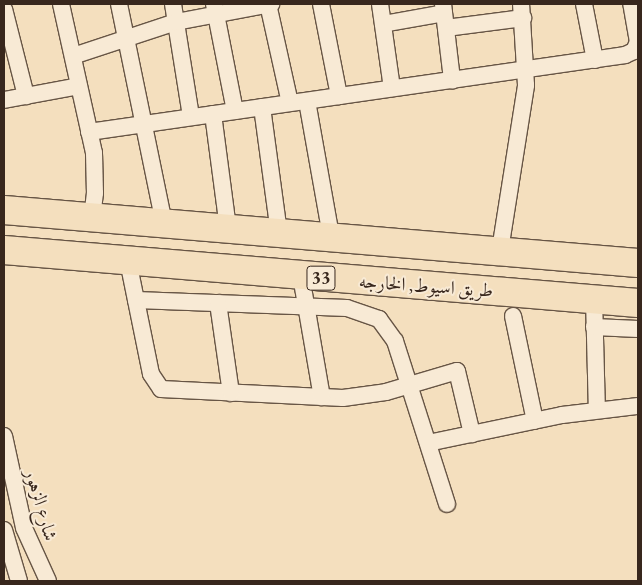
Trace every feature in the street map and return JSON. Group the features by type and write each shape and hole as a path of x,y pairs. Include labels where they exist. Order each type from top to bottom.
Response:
{"highway":[{"name":"33","path":"4,210 638,263"},
{"name":"طريق اسيوط, الخارجه","path":"4,250 638,303"}],"street":[{"path":"62,4 90,132 96,173 92,217"},
{"path":"120,4 164,223"},
{"path":"173,4 191,117"},
{"path":"73,56 215,9 269,4 290,103"},
{"path":"321,4 339,96"},
{"path":"380,4 392,88"},
{"path":"584,4 595,60"},
{"path":"90,132 625,55 637,47 632,4"},
{"path":"383,24 444,15 522,7 526,68 500,250"},
{"path":"4,9 26,96"},
{"path":"215,9 235,111"},
{"path":"444,15 452,80"},
{"path":"4,100 79,86"},
{"path":"307,100 331,236"},
{"path":"262,107 279,232"},
{"path":"213,114 228,228"},
{"path":"128,261 151,374 156,385 167,391 322,397 365,396 458,371 472,434"},
{"path":"301,276 322,397"},
{"path":"594,299 597,410"},
{"path":"136,300 346,308 379,319 396,341 447,504"},
{"path":"218,303 231,393"},
{"path":"513,316 535,421"},
{"path":"594,327 638,329"},
{"path":"428,443 597,410 638,406"},
{"name":"شارع الزهور","path":"4,436 24,528 48,581"},
{"path":"4,530 19,581"}]}
